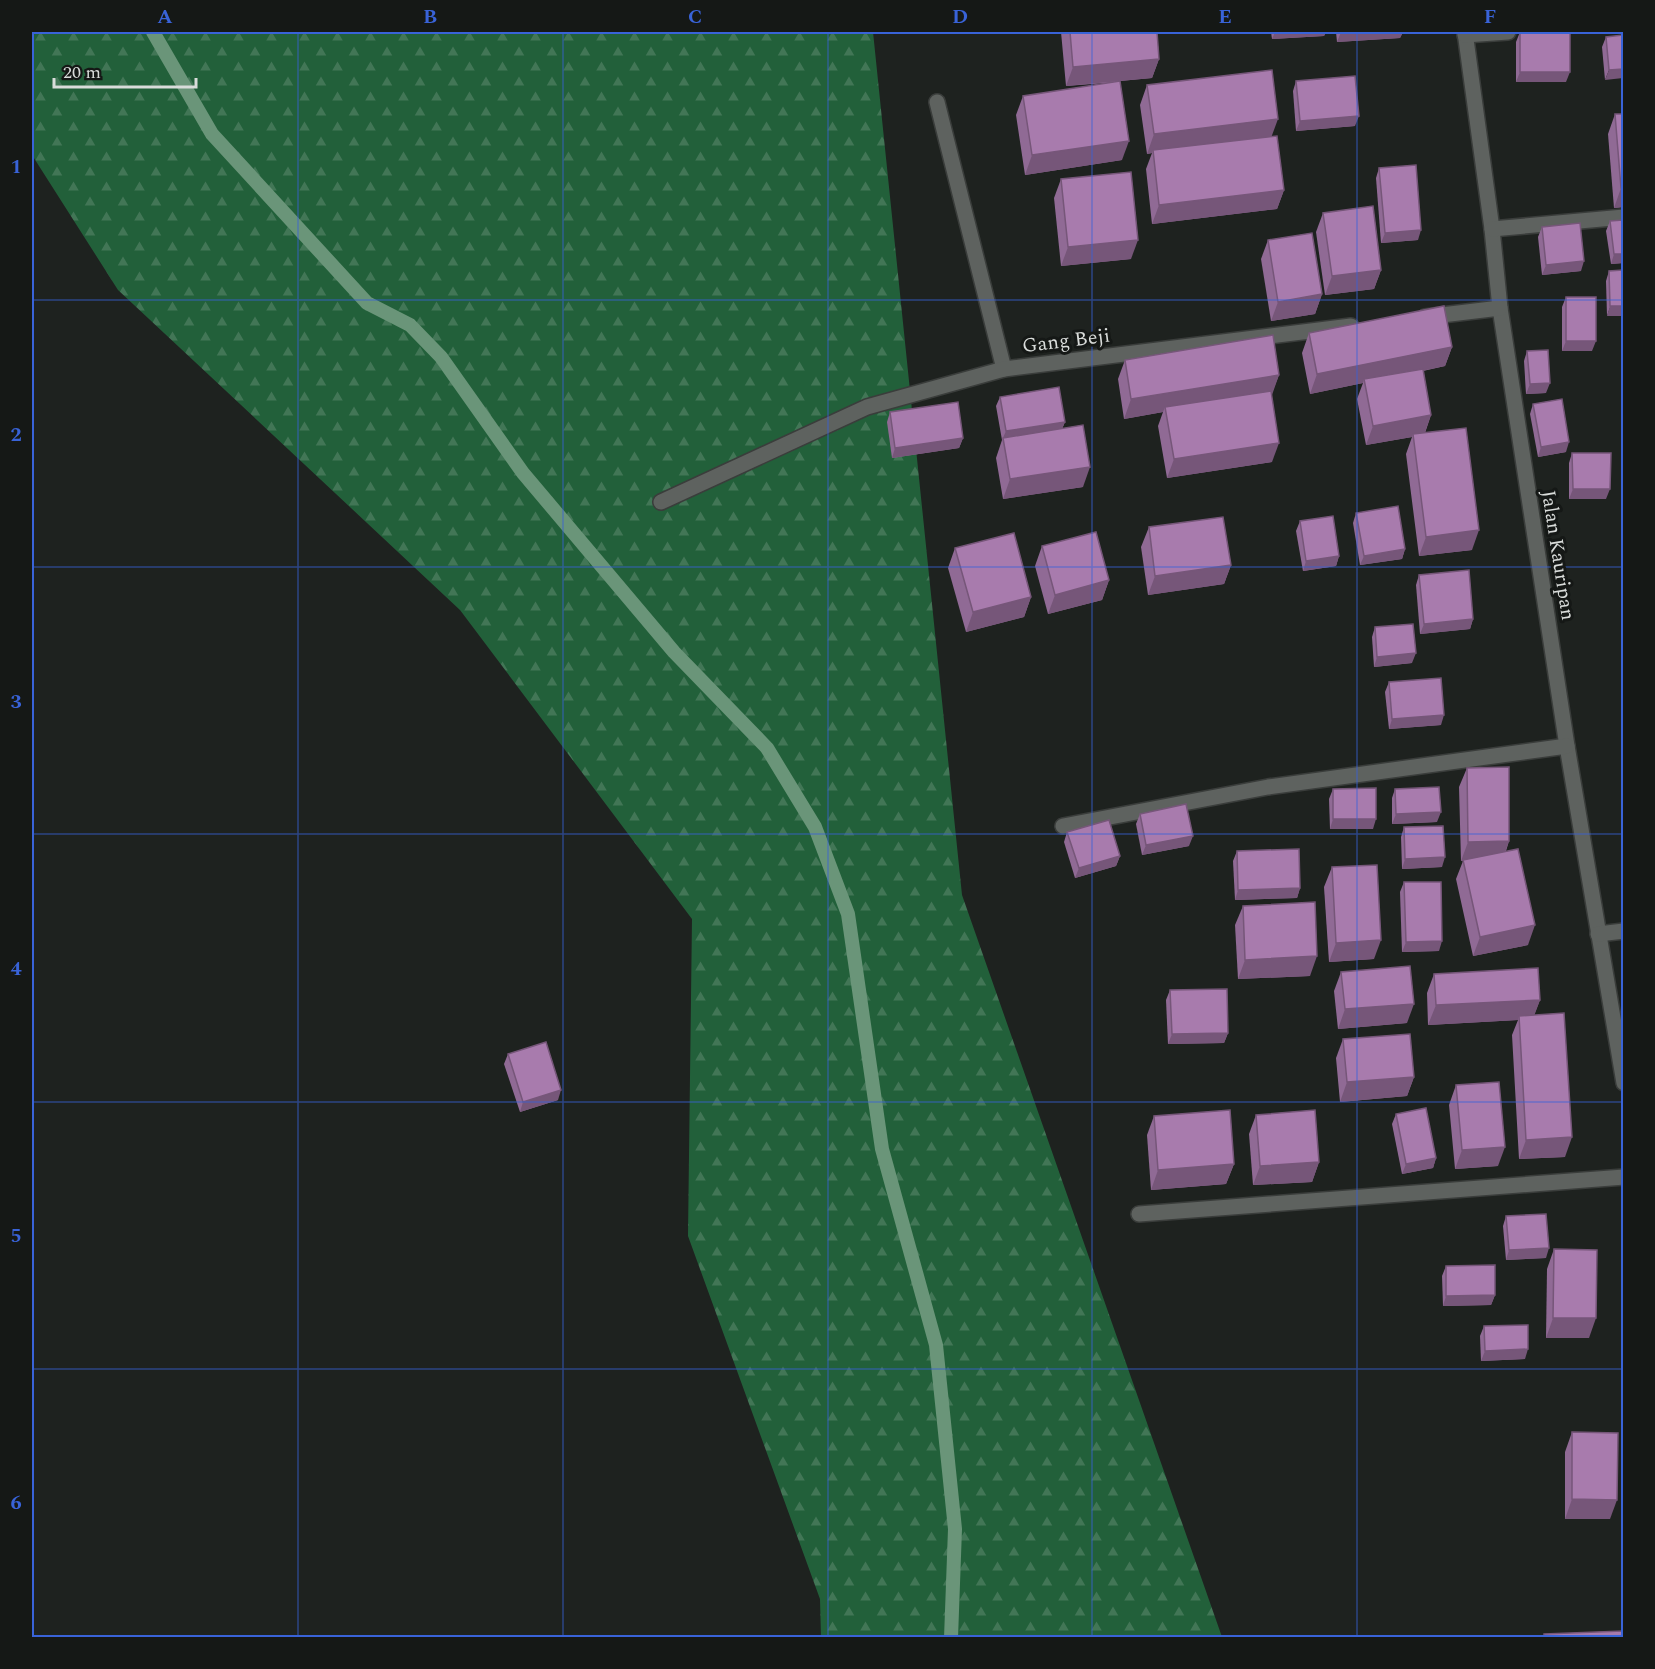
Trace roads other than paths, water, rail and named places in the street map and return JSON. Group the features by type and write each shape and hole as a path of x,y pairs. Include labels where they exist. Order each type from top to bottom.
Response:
{"street":[{"path":"1465,33 1508,32"},
{"name":"Jalan Kauripan","path":"1465,33 1492,229 1500,308 1567,746 1623,1083"},
{"path":"937,102 1004,369"},
{"path":"1492,229 1623,217"},
{"path":"1405,320 1500,308"},
{"name":"Gang Beji","path":"661,502 867,407 1004,369 1370,324"},
{"path":"1063,826 1268,787 1567,746"},
{"path":"1598,934 1623,931"},
{"path":"1138,1214 1623,1177"}],"waterway":[{"path":"153,32 212,134 367,303 410,325 441,357 523,473 674,652 767,748 815,827 848,914 882,1149 936,1345 955,1529 951,1638"}]}
